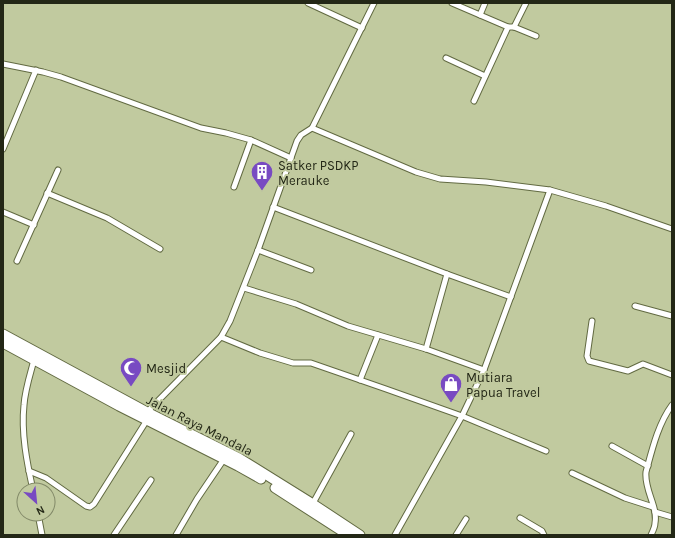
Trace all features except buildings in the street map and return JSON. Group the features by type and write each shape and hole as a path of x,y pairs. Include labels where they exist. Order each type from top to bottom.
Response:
{"highway":[{"name":"Jalan Raya Mandala","path":"3,334 360,535"},
{"name":"Jalan Raya Mandala","path":"3,343 119,406 147,416 239,458 311,507 348,535"}],"street":[{"path":"308,3 362,28"},
{"path":"28,471 46,478 86,506 90,507 94,504 147,416 221,337 230,321 244,288 299,138 306,131 312,128 374,3"},
{"path":"452,3 536,36"},
{"path":"480,15 485,3"},
{"path":"474,101 485,76 511,27 526,3"},
{"path":"446,58 485,76"},
{"path":"3,64 36,70 61,77 201,128 251,140 291,158"},
{"path":"3,149 36,70"},
{"path":"312,128 378,156 440,179 550,190 606,206 672,229"},
{"path":"234,187 251,140"},
{"path":"17,261 58,170"},
{"path":"395,535 462,416 484,370 550,190"},
{"path":"47,193 107,218 160,250"},
{"path":"273,207 511,297"},
{"path":"3,212 34,225"},
{"path":"258,250 311,270"},
{"path":"426,349 447,274"},
{"path":"244,288 296,304 348,326 426,349 484,370"},
{"path":"635,306 672,316"},
{"path":"592,321 587,356 589,361 628,371 643,364 672,375"},
{"path":"360,380 378,335"},
{"path":"221,337 260,353 293,363 311,363 360,380 462,416 546,451"},
{"path":"31,482 28,471 23,412 25,395 34,360"},
{"path":"651,535 656,522 654,509 645,479 662,422 672,405"},
{"path":"311,507 351,434"},
{"path":"612,446 648,466"},
{"path":"176,535 197,499 224,459"},
{"path":"572,473 625,498 672,517"},
{"path":"114,535 151,480"},
{"path":"456,535 466,518"},
{"path":"520,518 538,528 544,535"},
{"path":"40,522 42,535"}],"place":[{"name":"Satker PSDKP Merauke","path":"262,192"},
{"name":"Mesjid","path":"131,388"},
{"name":"Mutiara Papua Travel","path":"451,404"}]}
